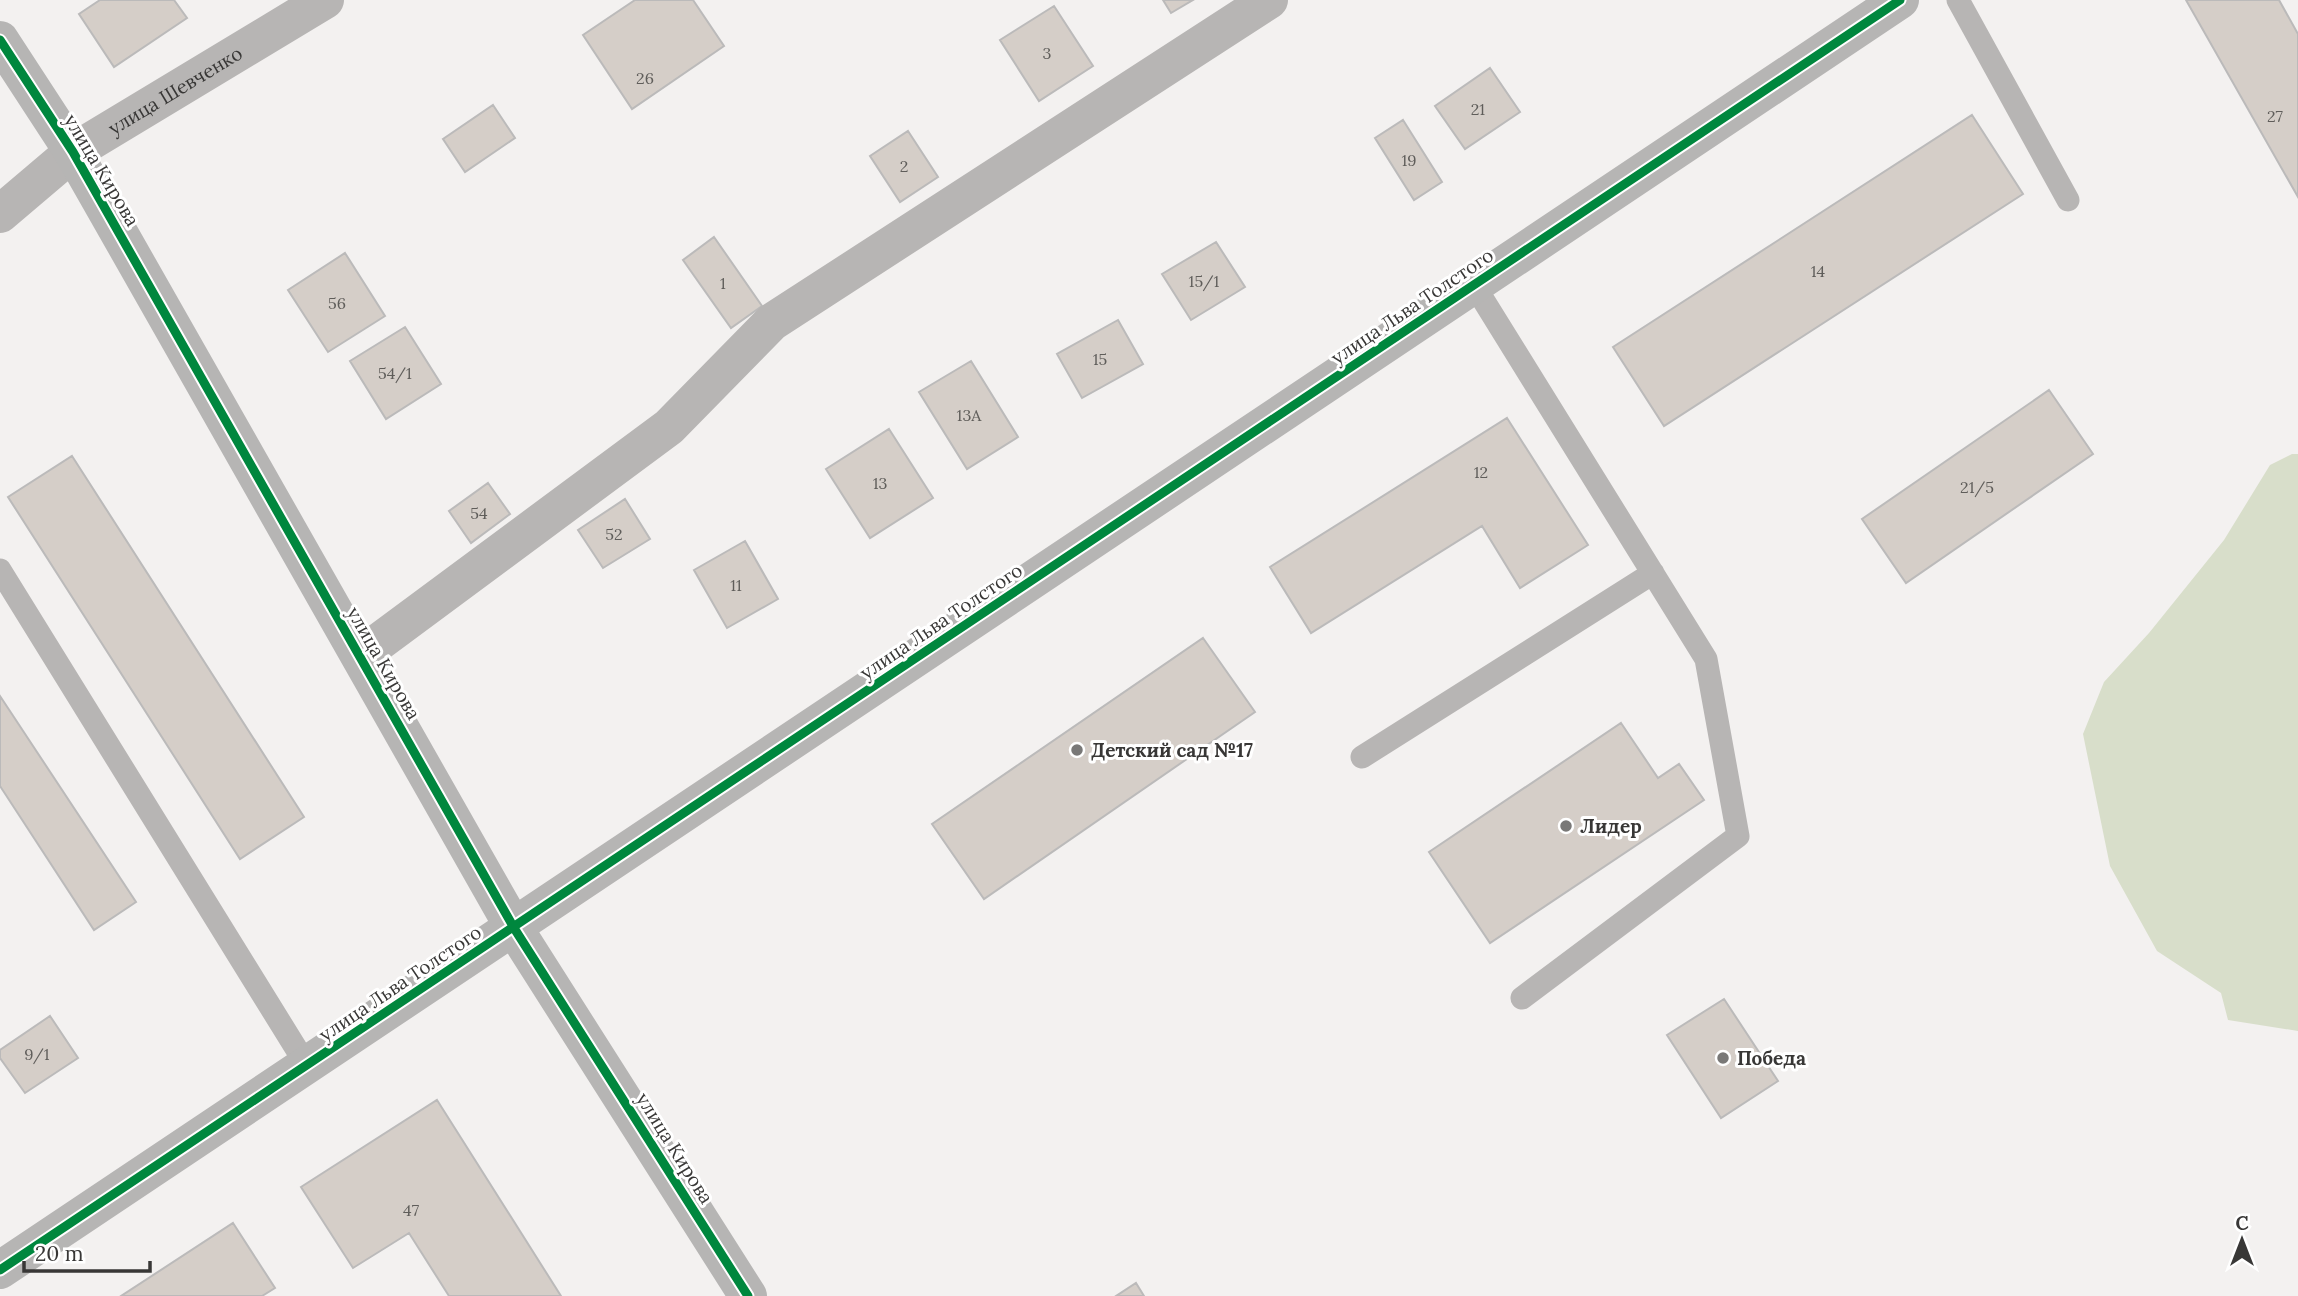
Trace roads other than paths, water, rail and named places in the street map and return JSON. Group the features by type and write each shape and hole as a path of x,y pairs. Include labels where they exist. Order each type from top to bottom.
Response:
{"street":[{"name":"улица Шевченко","path":"0,214 73,152 325,0"},
{"path":"360,656 669,427 772,322 1269,0"},
{"name":"улица Льва Толстого","path":"0,1270 1900,0"},
{"name":"улица Кирова","path":"0,40 73,152 514,928 748,1296"}],"lane":[{"path":"1958,0 2068,200"},
{"path":"1474,285 1706,659 1738,836 1522,998"},
{"path":"0,570 307,1066"},
{"path":"1362,757 1653,573"}],"place":[{"name":"Детский сад №17","path":"1077,750"},
{"name":"Лидер","path":"1566,826"},
{"name":"Победа","path":"1723,1058"}]}
